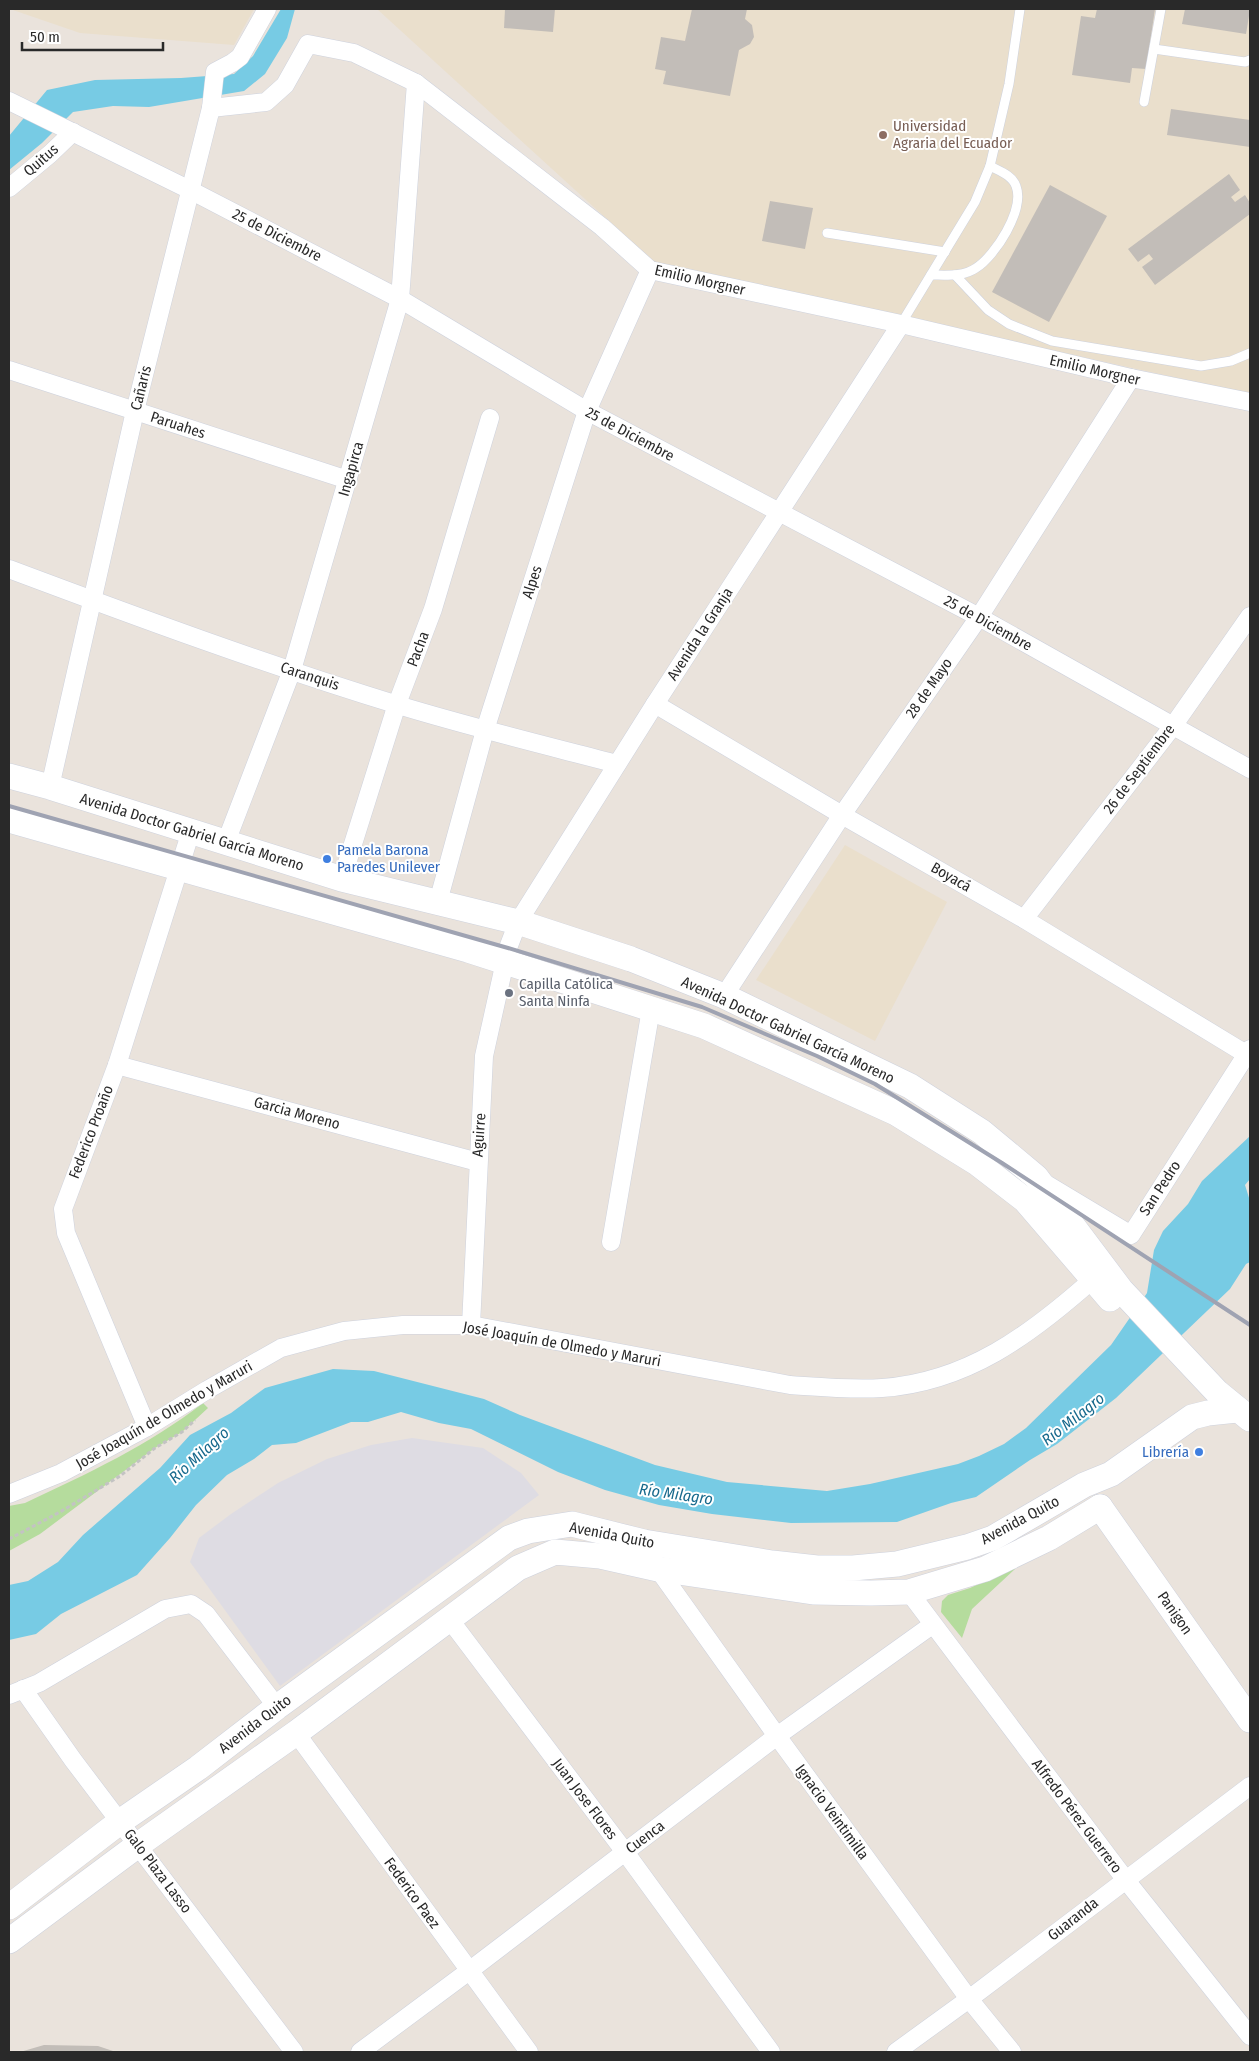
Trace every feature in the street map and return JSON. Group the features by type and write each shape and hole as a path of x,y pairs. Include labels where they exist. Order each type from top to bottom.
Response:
{"main road":[{"name":"Avenida Doctor Gabriel García Moreno","path":"9,776 342,879 518,922 631,959 724,996 910,1086 982,1132 1036,1178 1116,1295 1199,1385 1244,1415"},
{"name":"Avenida Doctor Gabriel García Moreno","path":"9,820 178,868 506,955 651,1009 704,1026 896,1113 977,1163 1025,1200 1092,1280 1116,1295"},
{"path":"1192,1417 1202,1399 1199,1385"},
{"name":"Avenida Quito","path":"9,1907 121,1821 198,1768 277,1707 509,1538 528,1531 572,1524 644,1542 772,1563 835,1568 888,1565 967,1547 993,1538 1084,1485 1111,1474 1192,1417 1208,1413 1244,1415"},
{"path":"1100,1507 1102,1491 1111,1474"},
{"name":"Avenida Quito","path":"9,1942 138,1844 296,1732 518,1568 556,1552 600,1556 658,1569 813,1592 909,1592 984,1570 1049,1538 1100,1507"},
{"name":"Panigon","path":"1100,1507 1250,1720"}],"street":[{"name":"Cañaris","path":"50,788 135,411 212,104 215,72 240,57 268,9"},
{"name":"Emilio Morgner","path":"212,104 266,102 285,85 308,44 354,53 416,83 602,227 650,270 901,324 1130,378 1250,402"},
{"name":"Ingapirca","path":"226,842 292,670 400,299 416,83"},
{"name":"25 de Diciembre","path":"11,103 70,130 190,190 400,299 587,411 978,617 1250,769"},
{"name":"Quitus","path":"9,188 50,154 70,130"},
{"name":"Alpes","path":"438,902 484,730 587,411 650,270"},
{"name":"Avenida la Granja","path":"506,955 518,922 654,704 901,324"},
{"name":"Paruahes","path":"9,370 348,480"},
{"name":"28 de Mayo","path":"724,996 842,815 978,617 1130,378"},
{"name":"Pacha","path":"342,879 396,704 433,609 490,418"},
{"name":"Caranquis","path":"9,569 292,670 396,704 484,730 617,764"},
{"name":"26 de Septiembre","path":"1024,919 1173,726 1250,616"},
{"name":"Boyacá","path":"654,704 1248,1051"},
{"name":"Federico Proaño","path":"147,1427 66,1233 63,1209 116,1065 191,831"},
{"name":"Aguirre","path":"471,1325 484,1056 506,955"},
{"path":"611,1242 651,1009"},
{"name":"San Pedro","path":"1036,1178 1130,1235 1248,1051"},
{"name":"Garcia Moreno","path":"116,1065 478,1162"},
{"name":"José Joaquín de Olmedo y Maruri","path":"9,1494 61,1473 147,1427 198,1395 281,1348 344,1331 403,1325 471,1325 790,1385 882,1388 945,1376 972,1366 1014,1342 1052,1314 1092,1280"},
{"name":"Ignacio Veintimilla","path":"658,1569 969,1999 1012,2052"},
{"name":"Alfredo Pérez Guerrero","path":"909,1592 1125,1879 1250,2036"},
{"path":"16,1692 39,1682 165,1609 191,1604 206,1614 277,1707"},
{"name":"Juan Jose Flores","path":"450,1620 771,2052"},
{"name":"Cuenca","path":"360,2052 470,1971 777,1736 932,1625"},
{"name":"Galo Plaza Lasso","path":"16,1692 121,1821 294,2052"},
{"name":"Federico Paez","path":"296,1732 529,2052"},
{"name":"Guaranda","path":"896,2052 1250,1786"}],"lane":[{"path":"901,324 975,202 990,166 1009,84 1020,9"},
{"path":"1144,102 1161,9"},
{"path":"1154,49 1245,62 1250,60"},
{"path":"931,275 955,275 975,269 995,252 1011,223 1017,200 1016,187 1008,176 990,166"},
{"path":"826,233 945,252"},
{"path":"955,275 988,310 1009,324 1052,341 1201,366 1231,361 1250,353"}],"path":[{"path":"9,1539 60,1512 120,1476 155,1448 182,1432 208,1408 198,1395"}],"shaded area":[{"path":"10,9 254,9 234,45 80,33"},
{"name":"Universidad Agraria del Ecuador","path":"377,9 1250,9 1250,394 654,262"},
{"path":"845,845 947,902 875,1041 756,980"},
{"path":"412,1438 483,1448 521,1473 539,1495 280,1686 190,1562 199,1538 278,1483 327,1459 371,1445"}],"green space":[{"path":"203,1403 208,1408 182,1432 155,1448 40,1534 9,1551 9,1506 25,1503 117,1458 161,1432"},
{"path":"1013,1568 1015,1569 972,1609 962,1638 941,1612 942,1601 948,1595 970,1588"}],"water":[{"path":"281,9 295,9 287,38 265,74 244,91 149,107 113,106 73,112 42,143 9,170 9,136 47,90 95,80 181,78 234,74 253,56"},
{"name":"Río Milagro","path":"1250,1136 1250,1179 1245,1185 1250,1201 1250,1262 1246,1264 1230,1289 1116,1398 1057,1444 976,1497 951,1503 897,1522 791,1523 712,1514 659,1505 605,1490 558,1472 471,1429 439,1423 401,1412 368,1422 351,1422 296,1443 272,1445 254,1459 227,1475 196,1505 137,1575 61,1614 36,1634 9,1640 9,1585 28,1581 58,1562 83,1535 160,1468 190,1435 231,1413 265,1388 333,1369 374,1371 484,1399 520,1415 655,1465 727,1482 827,1491 870,1484 958,1464 979,1456 1004,1444 1026,1428 1111,1345 1147,1293 1154,1250 1163,1231 1188,1204 1202,1181"}],"building":[{"path":"505,9 555,9 553,32 504,28"},
{"path":"692,9 747,9 745,19 752,25 754,37 750,44 739,50 730,96 663,84 666,71 655,69 661,37 685,41"},
{"path":"1097,9 1155,9 1146,69 1132,68 1130,83 1072,75 1081,16 1095,18"},
{"path":"1185,9 1250,10 1246,34 1182,24"},
{"path":"1171,109 1250,120 1250,147 1167,135"},
{"path":"1229,174 1240,190 1231,197 1235,202 1245,195 1250,203 1250,214 1155,285 1142,267 1153,259 1149,254 1138,262 1128,249"},
{"path":"1050,185 1107,216 1049,322 992,292"},
{"path":"770,201 813,208 805,249 762,241"},
{"path":"44,2045 98,2046 116,2052 20,2052"}],"railway":[{"path":"9,806 508,948 702,1007 817,1056 875,1084 1002,1163 1250,1325"}],"place":[{"name":"Universidad Agraria del Ecuador","path":"883,135"},
{"name":"Pamela Barona Paredes Unilever","path":"327,859"},
{"name":"Capilla Católica Santa Ninfa","path":"509,993"},
{"name":"Librería","path":"1199,1452"}]}
